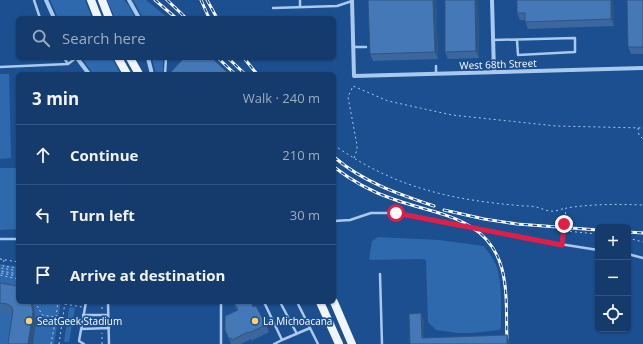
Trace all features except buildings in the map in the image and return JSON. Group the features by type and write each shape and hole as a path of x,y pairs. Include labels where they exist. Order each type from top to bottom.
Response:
{"main road":[{"path":"91,0 97,16"},
{"path":"102,0 108,16"},
{"path":"119,60 126,72"},
{"path":"131,60 138,72"},
{"path":"321,304 339,344"},
{"path":"335,304 352,344"}],"street":[{"path":"46,0 53,16"},
{"path":"129,0 138,16"},
{"path":"492,0 494,72"},
{"path":"352,1 353,48"},
{"name":"West 68th Street","path":"353,48 354,76 643,68"},
{"path":"78,60 87,72"},
{"path":"148,60 152,72"}],"lane":[{"path":"34,0 39,16"},
{"path":"300,0 300,8"},
{"path":"273,8 337,6 352,1"},
{"path":"493,40 575,38 575,52 518,55 517,40"},
{"path":"353,48 366,47"},
{"path":"65,60 68,64"},
{"path":"0,67 68,64 73,60"},
{"path":"165,72 166,60"},
{"path":"436,66 436,73"},
{"path":"336,221 350,220 371,213 396,213 562,245 595,250"},
{"path":"0,239 16,239"},
{"path":"631,255 643,258"},
{"path":"380,274 382,344"},
{"path":"84,344 79,341 86,304"},
{"path":"108,304 109,344"},
{"path":"220,304 221,344"},
{"path":"265,304 282,340"},
{"path":"281,304 296,334"},
{"path":"298,304 318,344"},
{"path":"83,315 108,314"},
{"path":"81,329 109,328"},
{"path":"274,344 310,328"}],"path":[{"path":"354,158 357,145 348,97 353,86 388,101 452,116 556,126 643,128"},
{"path":"638,128 639,135 643,139"},
{"path":"336,146 354,158 394,179 429,191 486,203 537,207 551,212 586,204 643,205"},
{"path":"562,245 566,208"},
{"path":"564,230 595,234"},
{"path":"631,239 643,242"},
{"path":"0,260 16,262"},
{"path":"4,260 3,266 16,268"},
{"path":"16,271 2,268 1,271 16,275"},
{"path":"16,275 1,273 0,275 16,279"},
{"path":"36,304 42,315 56,317"},
{"path":"51,344 58,304"},
{"path":"59,344 65,304"},
{"path":"69,304 85,308"},
{"path":"102,304 102,315"},
{"path":"102,329 102,344"}],"shaded area":[{"path":"50,0 85,0 91,16 57,16"},
{"path":"107,0 124,0 134,16 114,16"},
{"path":"133,0 146,0 166,16 149,16 142,16"},
{"path":"83,60 113,60 119,72 92,72"},
{"path":"152,60 163,60 163,72 156,72"},
{"path":"0,74 9,74 11,158 0,159"},
{"path":"0,168 16,168 16,229 0,230"},
{"path":"378,237 439,240 484,246 494,261 498,271 501,292 501,328 499,330 472,333 436,330 428,322 426,260 369,259 372,241"},
{"name":"SeatGeek Stadium","path":"0,264 16,267 16,304 61,304 54,344 0,344"},
{"path":"69,308 75,308 69,342 64,342"}],"railway":[{"path":"155,0 174,16"},
{"path":"167,0 184,16"},
{"path":"201,0 208,16"},
{"path":"207,0 216,16"},
{"path":"220,60 233,72"},
{"path":"230,60 243,72"},
{"path":"246,60 255,72"},
{"path":"336,159 357,174 381,186 434,206"},
{"path":"336,168 355,181 385,196 458,220 473,228 485,238 495,251 504,278 507,342"},
{"path":"444,210 484,219 517,224 595,230"},
{"path":"631,232 643,233"}],"place":[{"name":"SeatGeek Stadium","path":"29,321"},
{"name":"La Michoacana","path":"255,321"}],"route":[{"path":"396,213 562,245 564,224"}]}
